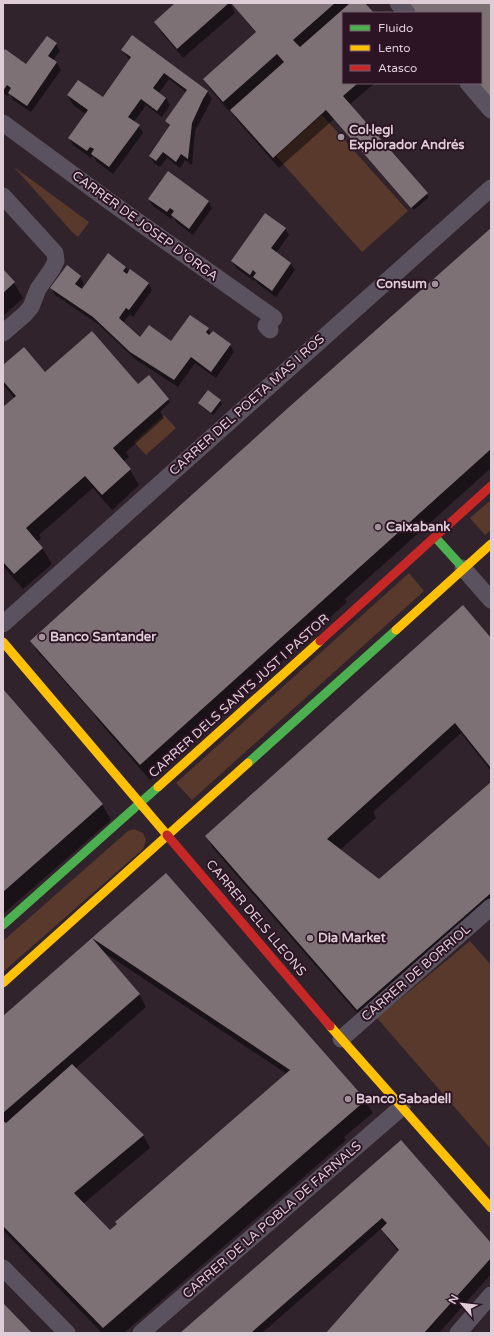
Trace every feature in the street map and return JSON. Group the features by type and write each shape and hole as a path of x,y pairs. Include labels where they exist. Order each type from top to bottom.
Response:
{"street":[{"path":"398,3 406,12"},
{"path":"469,84 491,110"},
{"name":"CARRER DE JOSEP D'ORGA","path":"3,123 274,318 266,326 270,330"},
{"name":"CARRER DEL POETA MAS I ROS","path":"3,624 491,188"},
{"path":"3,333 26,314 31,307 38,289 56,261 55,253 5,202"},
{"name":"CARRER DELS SANTS JUST I PASTOR","path":"3,925 141,803 491,486"},
{"path":"435,537 491,600"},
{"path":"3,982 168,836 491,544"},
{"name":"CARRER DELS LLEONS","path":"3,642 342,1039 491,1208"},
{"name":"CARRER DE BORRIOL","path":"342,1039 491,907"},
{"name":"CARRER DE LA POBLA DE FARNALS","path":"142,1333 402,1107"},
{"path":"3,1268 67,1333"},
{"path":"458,1333 491,1296"}],"shaded area":[{"path":"322,115 408,211 362,252 276,156"},
{"path":"14,167 89,222 78,237 73,233"},
{"path":"164,415 176,428 146,455 134,442"},
{"path":"491,500 491,530 485,535 470,518"},
{"path":"409,573 424,591 192,800 176,783"},
{"path":"134,829 143,833 146,840 143,849 3,972 3,941 128,831"},
{"path":"470,941 491,965 491,1149 377,1018"}],"building":[{"path":"175,3 229,3 177,49 154,22"},
{"path":"231,3 335,3 293,40 300,47 350,3 365,3 373,12 342,12 342,84 357,84 343,96 428,193 411,208 326,110 273,158 230,110 284,62 277,54 223,102 203,79 256,32"},
{"path":"398,3 491,3 491,109 470,84 482,84 482,12 406,12"},
{"path":"132,35 208,91 192,123 188,159 181,154 176,162 163,152 156,161 149,156 170,125 165,121 187,90 164,73 153,88 166,98 157,111 141,99 128,117 140,125 109,167 91,154 94,149 90,147 87,151 68,138 88,110 67,95 78,80 103,97 131,57 121,50"},
{"path":"47,36 57,43 48,56 57,62 27,106 8,93 11,88 7,85 3,91 3,52 5,49 26,64"},
{"path":"168,171 209,201 189,229 171,215 174,211 170,208 167,212 148,199"},
{"path":"265,213 286,228 271,248 291,263 272,291 253,277 256,273 253,270 250,275 231,261"},
{"path":"491,228 491,449 140,765 30,641 288,408"},
{"path":"108,253 126,267 123,271 127,274 130,269 149,283 129,310 126,308 119,318 140,337 149,325 171,341 190,315 209,328 206,332 209,335 213,331 231,344 211,372 191,357 174,380 130,352 93,317 50,288 67,265 81,276 75,284 82,289"},
{"path":"3,269 15,282 3,293"},
{"path":"92,331 138,384 149,375 169,399 113,448 131,469 102,495 85,476 26,528 43,548 14,574 3,562 3,407 16,396 3,381 3,365 24,347 45,372"},
{"path":"208,390 221,400 211,413 198,403"},
{"path":"463,605 491,638 491,768 455,723 327,839 379,879 491,782 491,893 357,1010 205,836"},
{"path":"3,689 103,804 3,892"},
{"path":"166,873 366,1100 103,1328 3,1226 3,1121 6,1123 72,1064 144,1135 74,1193 110,1230 117,1224 115,1222 290,1070 92,938 140,994 3,1113 3,1016"},
{"path":"401,1140 491,1243 491,1258 424,1333 326,1333 399,1250 381,1229 387,1223 382,1218 251,1333 180,1333"},
{"path":"3,1303 32,1333 3,1333"}],"traffic: fast":[{"path":"435,537 463,568"},
{"path":"248,763 396,630"},
{"path":"3,925 158,787"}],"traffic: slow":[{"path":"396,630 491,544"},
{"path":"158,787 320,641"},
{"path":"3,642 167,835"},
{"path":"3,983 248,763"},
{"path":"330,1026 491,1208"}],"traffic: jam":[{"path":"320,641 491,486"},
{"path":"167,835 330,1026"}],"place":[{"name":"Col·legi Explorador Andrés","path":"341,137"},
{"name":"Consum","path":"435,284"},
{"name":"Caixabank","path":"378,527"},
{"name":"Banco Santander","path":"42,637"},
{"name":"Dia Market","path":"310,938"},
{"name":"Banco Sabadell","path":"348,1099"}]}
